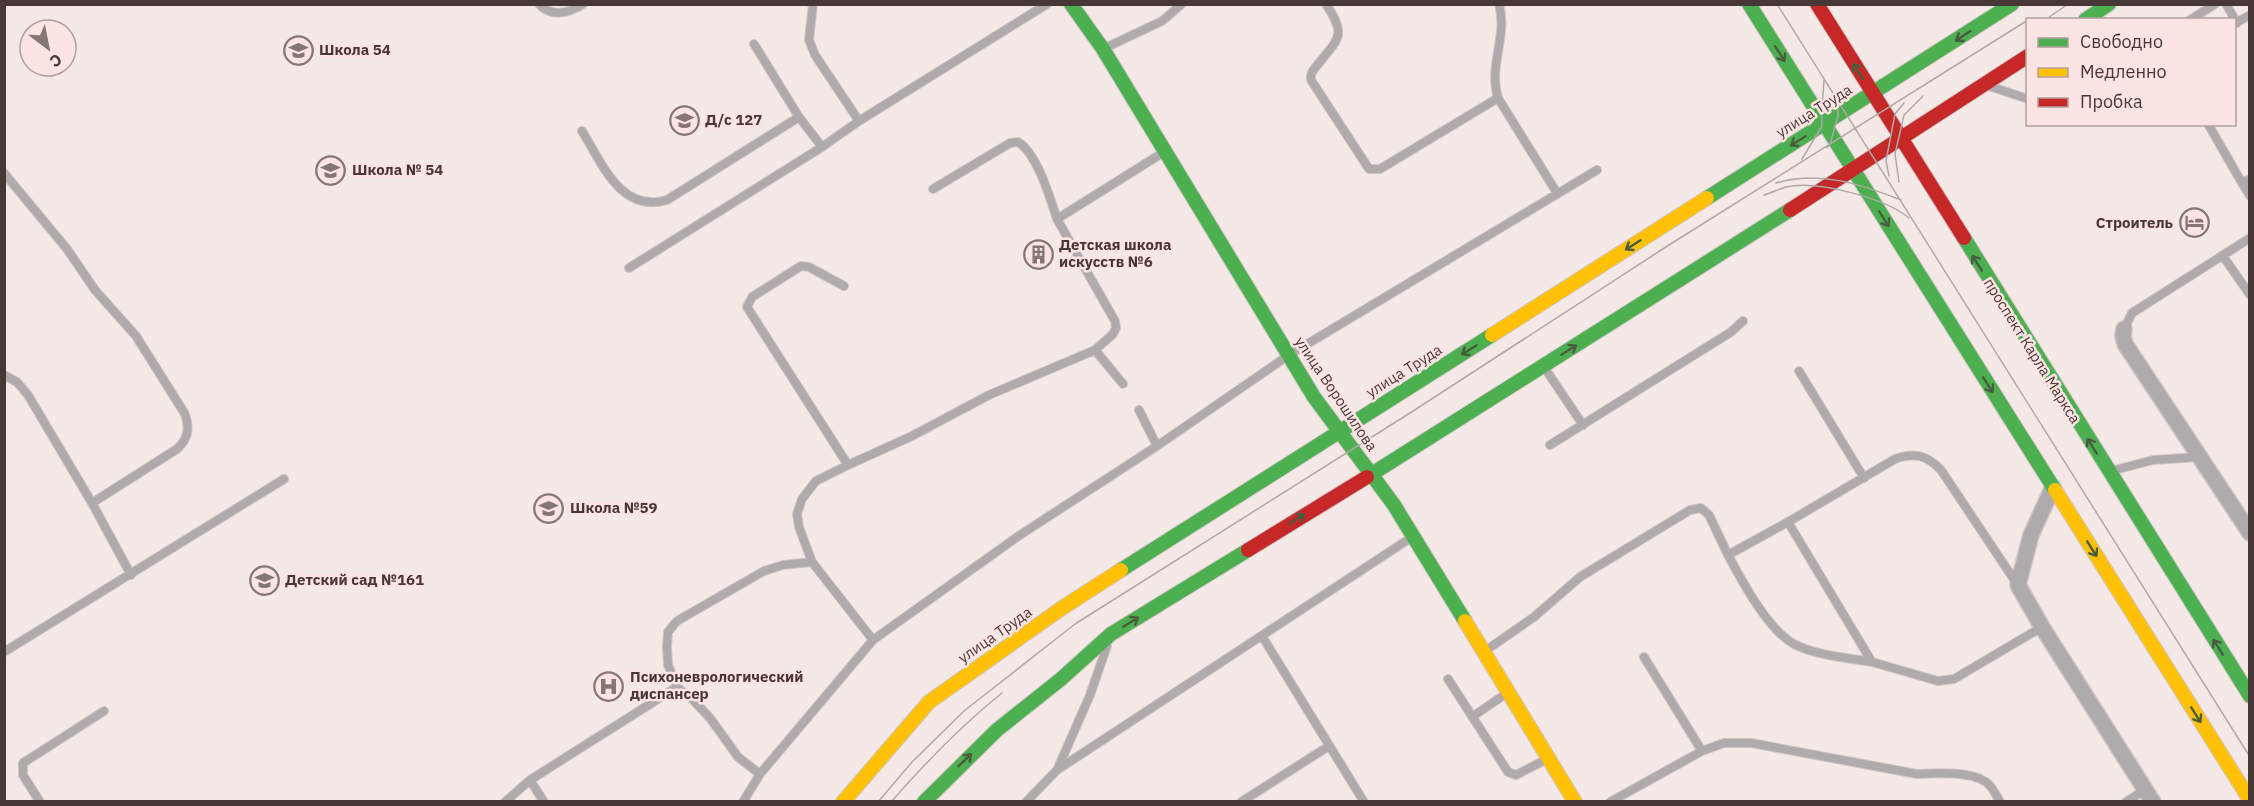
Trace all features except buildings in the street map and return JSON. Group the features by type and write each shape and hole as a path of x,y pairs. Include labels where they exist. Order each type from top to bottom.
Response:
{"main road":[{"name":"улица Ворошилова","path":"1071,4 1102,49 1314,397 1394,505 1575,801"},
{"path":"1749,4 2250,800"},
{"name":"проспект Карла Маркса","path":"1817,4 2250,696"},
{"name":"улица Труда","path":"843,801 928,702 1062,608 2012,4"},
{"path":"2088,18 2109,4"},
{"path":"924,801 996,730 1061,679 1111,634 1544,366 1854,170 2026,57"}],"street":[{"path":"2124,329 2125,344 2250,533"},
{"path":"2053,487 2031,535 2018,585 2042,627 2150,795"}],"lane":[{"path":"539,4 549,11 559,13 570,12 583,4"},
{"path":"813,4 809,40 815,55 859,121"},
{"path":"629,268 1047,4"},
{"path":"1102,49 1162,21 1182,4"},
{"path":"1326,4 1338,22 1337,40 1312,71 1311,80 1369,169 1377,171 1498,98"},
{"path":"1499,4 1503,16 1494,86 1498,98 1557,193"},
{"path":"2193,18 2215,4"},
{"path":"2226,4 2233,18"},
{"path":"2236,23 2250,15"},
{"path":"754,44 799,117 822,147"},
{"path":"1982,84 2026,98"},
{"path":"582,131 614,183 623,192 639,201 658,203 667,200 799,117"},
{"path":"2209,126 2246,181 2250,196"},
{"path":"873,640 812,562 797,514 802,499 816,481 912,436 988,395 1095,350 1113,334 1116,325 1057,219 1045,180 1024,147 1018,142 1010,143 933,189"},
{"path":"1057,219 1165,151"},
{"path":"743,801 760,774 873,640 1017,537 1157,446 1289,355 1598,170"},
{"path":"4,173 67,249 95,290 136,336 185,414 188,424 188,433 184,442 177,449 92,503"},
{"path":"2124,329 2132,313 2250,238"},
{"path":"2223,256 2250,295"},
{"path":"844,286 809,267 801,266 752,297 747,307 848,465"},
{"path":"1550,446 1731,332 1743,321"},
{"path":"1095,350 1123,384"},
{"path":"1544,366 1583,425"},
{"path":"1799,372 1864,478"},
{"path":"4,375 17,382 28,395 92,503 131,575"},
{"path":"1139,410 1157,446"},
{"path":"1728,555 1895,459 1907,454 1920,455 1932,460 1941,470 2018,585"},
{"path":"2109,472 2153,460 2201,457"},
{"path":"4,652 284,479"},
{"path":"1484,651 1534,617 1580,577 1690,510 1701,508 1706,510 1746,589 1785,638 1807,649 1872,662 1938,681 1949,681 2042,627"},
{"path":"1788,522 1872,662"},
{"path":"1026,801 1057,770 1414,537"},
{"path":"760,774 738,757 710,718 677,687 669,665 668,632 677,621 764,571 783,565 812,562"},
{"path":"1057,770 1090,695 1111,634"},
{"path":"1262,636 1364,801"},
{"path":"1644,657 1702,751"},
{"path":"1448,679 1508,772 1516,775 1549,758"},
{"path":"505,801 530,780 677,687"},
{"path":"1472,717 1509,692"},
{"path":"40,801 23,775 23,763 104,711"},
{"path":"1610,801 1702,751 1724,743 1751,743 1917,774 1944,772 1984,781 1992,788 2000,801"},
{"path":"1242,801 1329,746"},
{"path":"530,780 544,801"},
{"path":"2126,801 2150,795"}],"tram line":[{"path":"1777,4 2250,757"},
{"path":"2048,18 2068,4"},
{"path":"878,802 912,762 964,711 1075,624 1410,413 1669,245 2026,21"},
{"path":"1802,159 1822,126 1824,78"},
{"path":"1899,182 1895,154 1904,115 1923,96"},
{"path":"1827,148 1838,116 1837,99"},
{"path":"1889,176 1886,161 1895,114 1904,103"},
{"path":"1776,183 1792,179 1824,178 1855,184 1901,200"},
{"path":"1764,195 1786,187 1832,188 1884,204 1909,218"},
{"path":"891,802 945,744 1002,693"}],"traffic: fast":[{"path":"1071,4 1103,49 1314,397 1394,505 1465,621"},
{"path":"1749,4 2055,490"},
{"path":"1707,198 2012,4"},
{"path":"2088,18 2109,4"},
{"path":"1367,477 1790,210"},
{"path":"1964,238 2250,696"},
{"path":"1121,570 1492,335"},
{"path":"924,802 997,730 1061,679 1111,634 1248,550"}],"traffic: slow":[{"path":"1492,335 1707,198"},
{"path":"2055,490 2250,800"},
{"path":"843,802 929,702 1062,608 1121,570"},
{"path":"1465,621 1575,802"}],"traffic: jam":[{"path":"1817,4 1964,238"},
{"path":"1790,210 2026,57"},
{"path":"1248,550 1367,477"}],"place":[{"name":"Школа 54","path":"298,50"},
{"name":"Д/с 127","path":"684,120"},
{"name":"Школа № 54","path":"331,170"},
{"name":"Строитель","path":"2194,223"},
{"name":"Детская школа искусств №6","path":"1038,254"},
{"name":"Школа №59","path":"549,508"},
{"name":"Детский сад №161","path":"264,580"},
{"name":"Психоневрологический диспансер","path":"609,686"}]}
